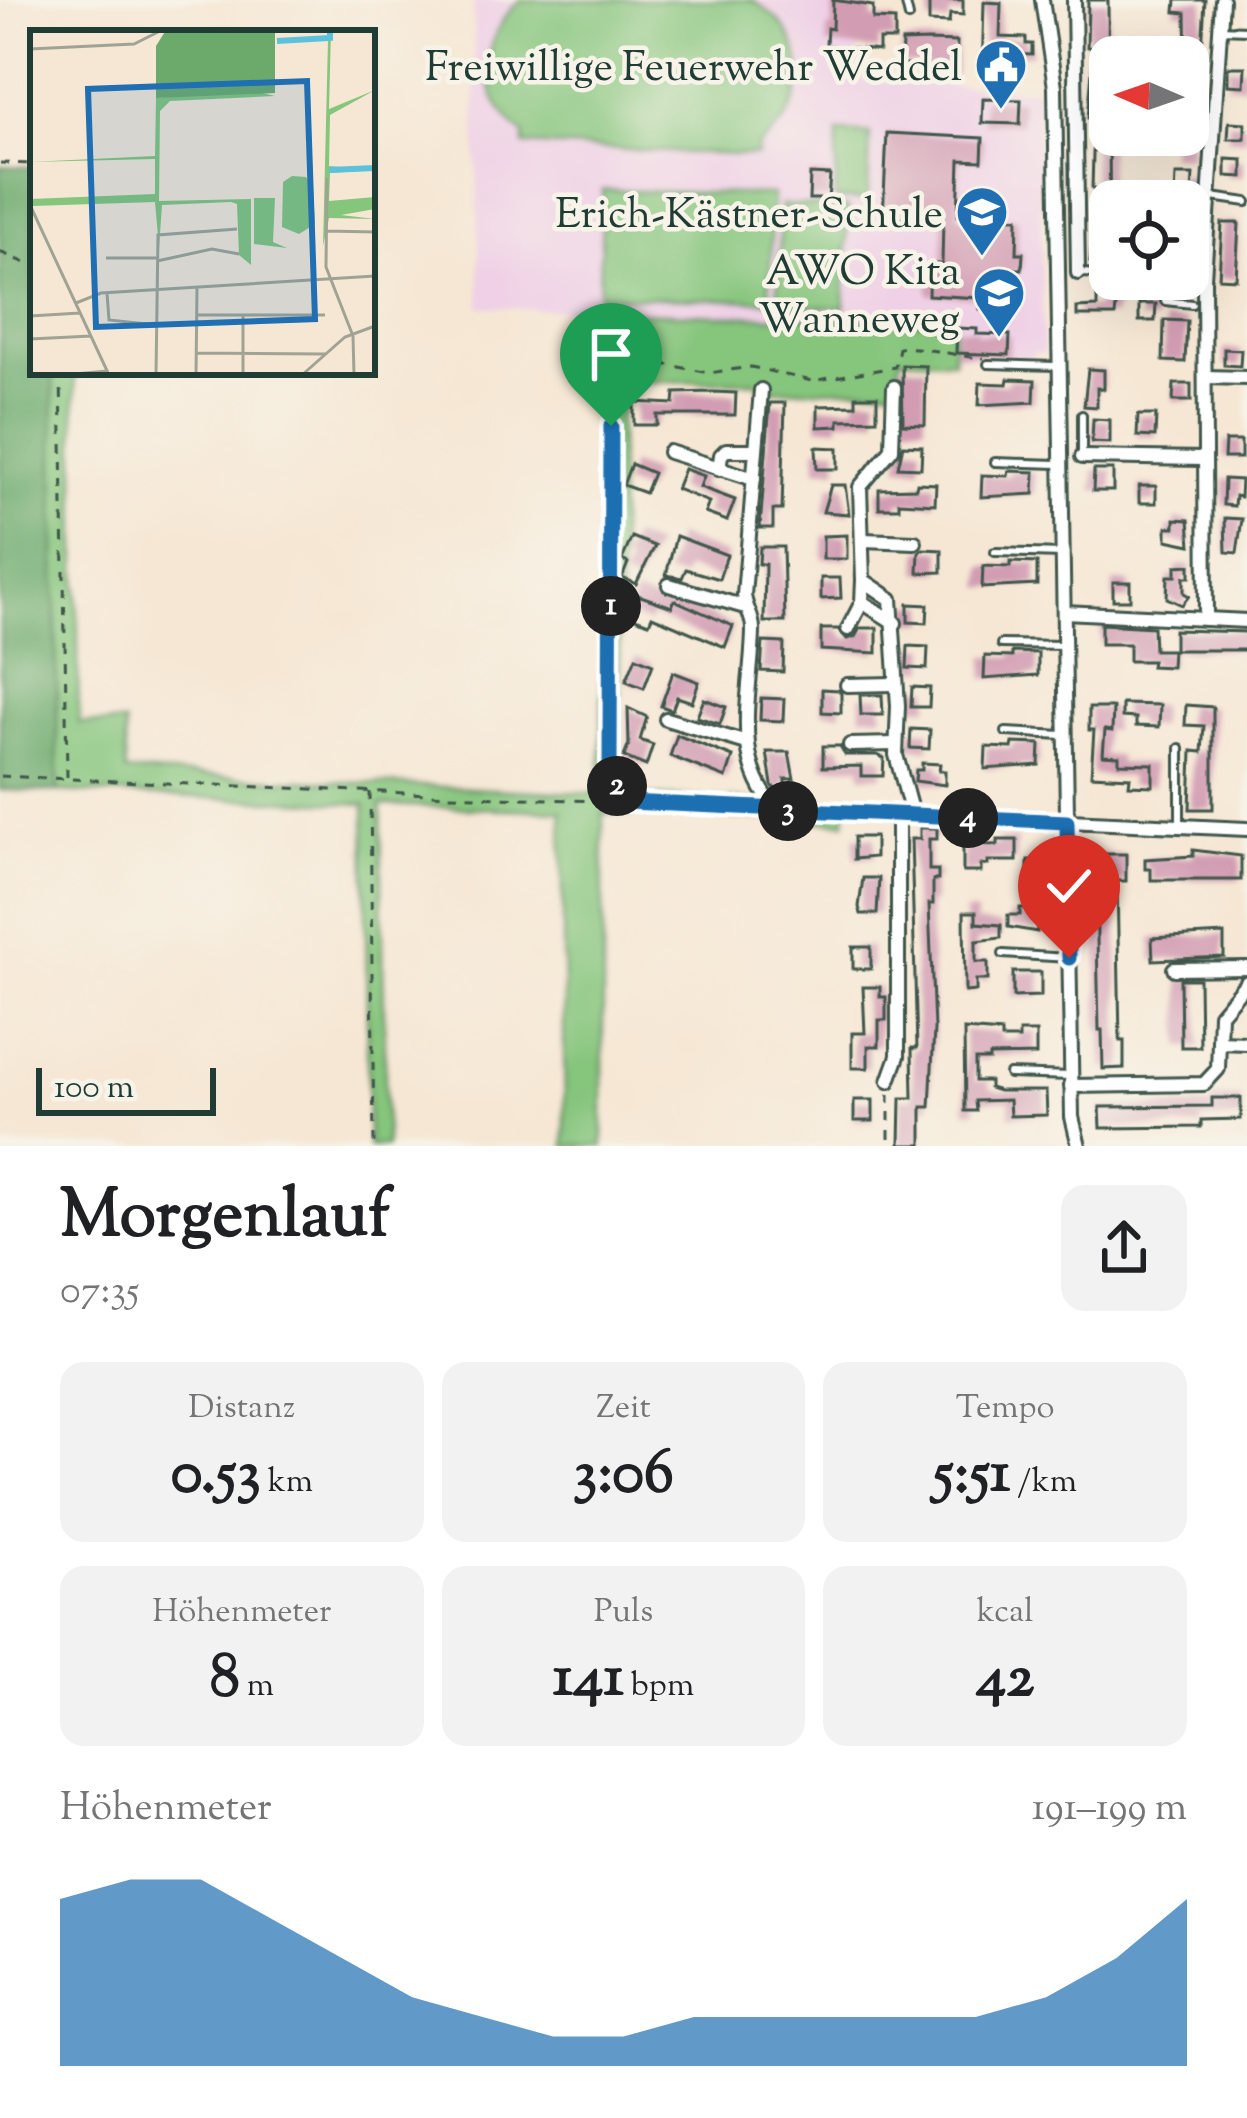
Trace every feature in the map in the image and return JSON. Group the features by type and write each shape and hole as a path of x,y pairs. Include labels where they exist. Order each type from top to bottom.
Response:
{"street":[{"path":"1042,0 1055,87 1071,1082 1078,1146"},
{"path":"1074,0 1078,273"},
{"path":"1209,197 1222,0"},
{"path":"1204,300 1206,619"},
{"path":"1205,377 1247,378"},
{"path":"848,628 862,602 860,487 892,449 894,387"},
{"path":"761,389 745,608 754,623 747,743 760,784 776,808 1247,830"},
{"path":"719,470 727,449 755,450"},
{"path":"669,452 754,478"},
{"path":"1082,457 1204,459"},
{"path":"863,540 915,542"},
{"path":"863,580 891,599 898,706 895,744 905,814 898,1056 889,1081"},
{"path":"669,585 745,608"},
{"path":"862,602 895,623"},
{"path":"1064,612 1247,621"},
{"path":"847,685 894,684"},
{"path":"666,719 747,743"},
{"path":"850,745 895,744"},
{"path":"1174,969 1247,968"},
{"path":"1071,1082 1194,1087 1214,1077 1219,1069 1220,1014 1247,982"},
{"path":"1219,1042 1247,1042"}],"lane":[{"path":"905,0 909,17"},
{"path":"1220,29 1247,30"},
{"path":"1209,197 1247,202"},
{"path":"1078,273 1089,273"},
{"path":"1166,300 1192,304"},
{"path":"988,364 1060,366"},
{"path":"1082,416 1082,457"},
{"path":"995,462 1062,464"},
{"path":"995,552 1063,554"},
{"path":"1001,644 1065,645"},
{"path":"1006,732 1066,735"},
{"path":"1180,748 1180,826"},
{"path":"1004,953 1069,958"},
{"path":"1009,1074 1071,1082"}],"path":[{"path":"0,163 30,164"},
{"path":"0,252 30,265"},
{"path":"627,802 610,767 611,426 622,383 635,371 660,364 709,374 752,368 800,380 838,378 895,367 899,348 921,346 947,356 1000,358"},
{"path":"61,375 67,779"},
{"path":"0,776 776,808"},
{"path":"370,790 374,1146"},
{"path":"889,1081 889,1146"}],"shaded area":[{"path":"473,0 861,0 856,80 1038,90 1044,353 1033,353 1032,358 953,355 953,323 480,307"}],"green space":[{"path":"521,0 751,0 787,31 800,71 798,91 777,130 758,146 757,156 524,145 524,134 498,104 488,68 496,32"},
{"path":"838,132 870,134 868,200 835,199"},
{"path":"0,166 30,167 30,375 53,375 58,792 0,790"},
{"path":"603,190 773,195 769,301 599,296"},
{"path":"781,205 848,207 844,308 777,305"},
{"path":"604,311 954,323 953,360 900,358 898,388 759,390 758,381 631,382 619,419 620,781 644,796 846,805 845,822 603,813 603,1146 565,1146 562,811 381,805 386,1146 368,1146 365,804 58,792 52,375 75,375 79,723 125,724 126,772 601,794"}],"building":[{"path":"833,0 873,6 873,19 895,20 895,40 879,40 879,51 826,45"},
{"path":"929,0 963,0 963,15 950,14 949,23 929,22"},
{"path":"1088,0 1108,0 1108,36 1089,36 1087,47"},
{"path":"1176,0 1205,0 1203,36 1186,36 1186,13 1175,12"},
{"path":"984,2 1001,3 1000,37 1026,38 1026,44 1032,44 1032,55 1009,54 1009,64 997,64 997,74 982,74"},
{"path":"902,42 957,42 956,75 927,69 927,65 901,65"},
{"path":"1228,67 1245,67 1244,86 1228,85"},
{"name":"Freiwillige Feuerwehr Weddel","path":"983,99 1021,100 1020,124 982,123"},
{"path":"1229,122 1245,123 1245,139 1228,139"},
{"path":"887,133 983,138 982,161 960,160 958,216 1018,218 1017,253 1023,253 1022,269 1014,269 1012,311 980,309 980,298 928,295 929,264 942,264 943,220 883,218"},
{"path":"1093,156 1109,156 1109,180 1092,180"},
{"path":"1226,159 1243,160 1243,177 1226,176"},
{"path":"810,174 830,175 828,199 809,199"},
{"path":"1222,223 1239,223 1236,279 1219,278"},
{"path":"1097,300 1117,300 1115,316 1077,316 1077,308 1097,307"},
{"path":"1139,304 1156,304 1155,321 1139,321"},
{"path":"1164,320 1187,321 1185,362 1163,361"},
{"path":"957,328 1010,335 1009,355 956,353"},
{"path":"1224,349 1241,350 1240,366 1224,365"},
{"path":"902,365 926,366 925,425 903,424"},
{"path":"1088,369 1104,370 1097,407 1084,406"},
{"path":"1008,379 1035,380 1034,402 979,405 980,383 1007,384"},
{"path":"1174,384 1191,384 1191,401 1173,401"},
{"path":"675,393 736,393 735,415 657,415 657,425 634,425 634,402 674,404"},
{"path":"856,396 877,396 877,419 839,420 839,426 818,427 818,406 856,405"},
{"path":"770,403 785,403 782,510 773,510 773,528 760,528"},
{"path":"1138,415 1156,415 1155,437 1137,436"},
{"path":"1093,419 1110,420 1110,443 1092,442"},
{"path":"1225,441 1241,441 1241,458 1224,458"},
{"path":"903,445 922,446 921,468 898,467"},
{"path":"816,447 838,448 838,469 817,469"},
{"path":"631,464 653,473 645,493 623,485"},
{"path":"684,469 704,476 700,487 735,500 727,521 705,513 709,502 676,489"},
{"path":"1094,470 1113,470 1113,491 1093,491"},
{"path":"1009,471 1035,472 1034,494 981,497 982,475 1008,476"},
{"path":"1224,479 1241,480 1234,506 1223,505"},
{"path":"917,483 936,484 935,504 899,502 899,508 879,508 879,489 916,488"},
{"path":"831,485 845,485 849,514 823,512"},
{"path":"1139,486 1156,486 1156,503 1139,503"},
{"path":"1225,518 1242,519 1237,553 1226,552"},
{"path":"1175,519 1189,520 1191,545 1167,540 1167,527 1175,527"},
{"path":"847,535 847,559 823,559 823,536"},
{"path":"676,536 727,555 719,579 686,569 682,578 666,575"},
{"path":"632,537 655,546 636,584 622,578 628,563 622,560"},
{"path":"760,547 783,547 785,622 764,622 765,564 759,564"},
{"path":"923,549 942,550 942,572 918,573"},
{"path":"1010,562 1037,563 1037,585 982,588 983,566 1010,567"},
{"path":"1190,565 1190,577 1184,577 1184,593 1189,596 1182,605 1167,598 1168,576 1176,576 1176,566"},
{"path":"821,578 840,578 841,598 821,599"},
{"path":"1113,582 1130,582 1130,600 1113,600"},
{"path":"635,594 672,607 674,600 733,626 725,647 652,616 649,623 627,615"},
{"path":"908,604 928,605 927,623 908,622"},
{"path":"1101,624 1153,627 1154,650 1172,650 1171,667 1129,661 1129,644 1101,644"},
{"path":"860,628 877,628 877,653 821,650 821,629 838,629 847,639 855,637"},
{"path":"1174,630 1247,632 1247,650 1174,650"},
{"path":"763,642 784,643 783,672 761,671"},
{"path":"908,646 928,647 927,669 907,668"},
{"path":"1012,652 1038,653 1038,675 984,679 985,656 1012,657"},
{"path":"636,657 653,664 644,688 626,681"},
{"path":"673,672 699,682 692,702 677,697 672,710 661,706"},
{"path":"912,687 930,688 929,707 911,707"},
{"path":"822,689 841,693 841,713 822,712"},
{"path":"860,695 882,695 883,715 861,715"},
{"path":"761,698 784,699 783,721 760,720"},
{"path":"704,699 726,707 720,724 697,717"},
{"path":"1122,704 1160,705 1159,727 1136,726 1136,718 1122,717"},
{"path":"1186,705 1213,707 1213,809 1190,809 1192,751 1202,752 1204,726 1185,725"},
{"path":"628,708 647,717 640,740 653,745 646,766 624,757 629,744"},
{"path":"1089,708 1113,708 1112,731 1105,730 1103,755 1119,756 1119,763 1153,764 1153,786 1129,785 1130,777 1091,775 1094,730 1089,730"},
{"path":"911,729 930,730 929,749 910,748"},
{"path":"677,735 733,757 726,778 670,756"},
{"path":"1013,743 1040,744 1039,765 985,769 986,747 1012,748"},
{"path":"823,746 840,746 845,755 884,758 883,776 861,776 861,766 823,767"},
{"path":"767,752 789,752 794,779 785,779 785,790 772,785"},
{"path":"922,763 940,764 945,785 915,781"},
{"path":"920,828 937,828 937,839 929,839 929,870 938,870 933,904 929,904 934,1029 930,1107 922,1107 922,1145 900,1145 901,1098 913,1098 912,1048 917,1048 911,839 920,839"},
{"path":"854,837 875,837 875,857 854,859"},
{"path":"998,840 1017,840 1017,861 988,861 981,865 981,872 963,872 963,844 998,845"},
{"path":"1193,850 1241,856 1241,880 1151,880 1151,869 1145,869 1145,859 1193,856"},
{"path":"1101,854 1126,854 1126,881 1117,881 1124,1068 1103,1069 1096,891 1102,891"},
{"path":"1028,860 1049,860 1049,883 1028,883"},
{"path":"863,878 879,878 877,914 861,914"},
{"path":"1020,908 1036,908 1037,932 1008,927 1008,915 1020,915"},
{"path":"964,912 976,912 976,923 1001,925 1001,938 976,941 976,962 988,962 988,980 976,980 976,991 965,992"},
{"path":"1224,934 1224,957 1153,960 1152,938"},
{"path":"853,947 871,947 871,969 853,969"},
{"path":"1013,972 1041,972 1041,996 1013,997"},
{"path":"1180,979 1199,979 1200,1047 1181,1047"},
{"path":"863,987 880,987 880,997 886,997 886,1020 879,1020 879,1046 868,1046 868,1068 852,1068 852,1033 865,1033"},
{"path":"964,1030 1001,1033 1001,1039 1036,1032 1036,1055 975,1060 975,1081 989,1081 989,1088 999,1091 1046,1091 1047,1115 1010,1116 1009,1100 975,1101 976,1111 965,1111"},
{"path":"1212,1098 1241,1098 1241,1119 1201,1120 1201,1127 1101,1128 1100,1107 1212,1106"},
{"path":"854,1100 873,1100 873,1121 854,1121"}],"place":[{"name":"Freiwillige Feuerwehr Weddel","path":"1001,111"},
{"name":"Erich-Kästner-Schule","path":"982,258"},
{"name":"AWO Kita Wanneweg","path":"999,339"}],"route":[{"path":"611,426 610,767 627,802 1067,822 1069,958"}]}
